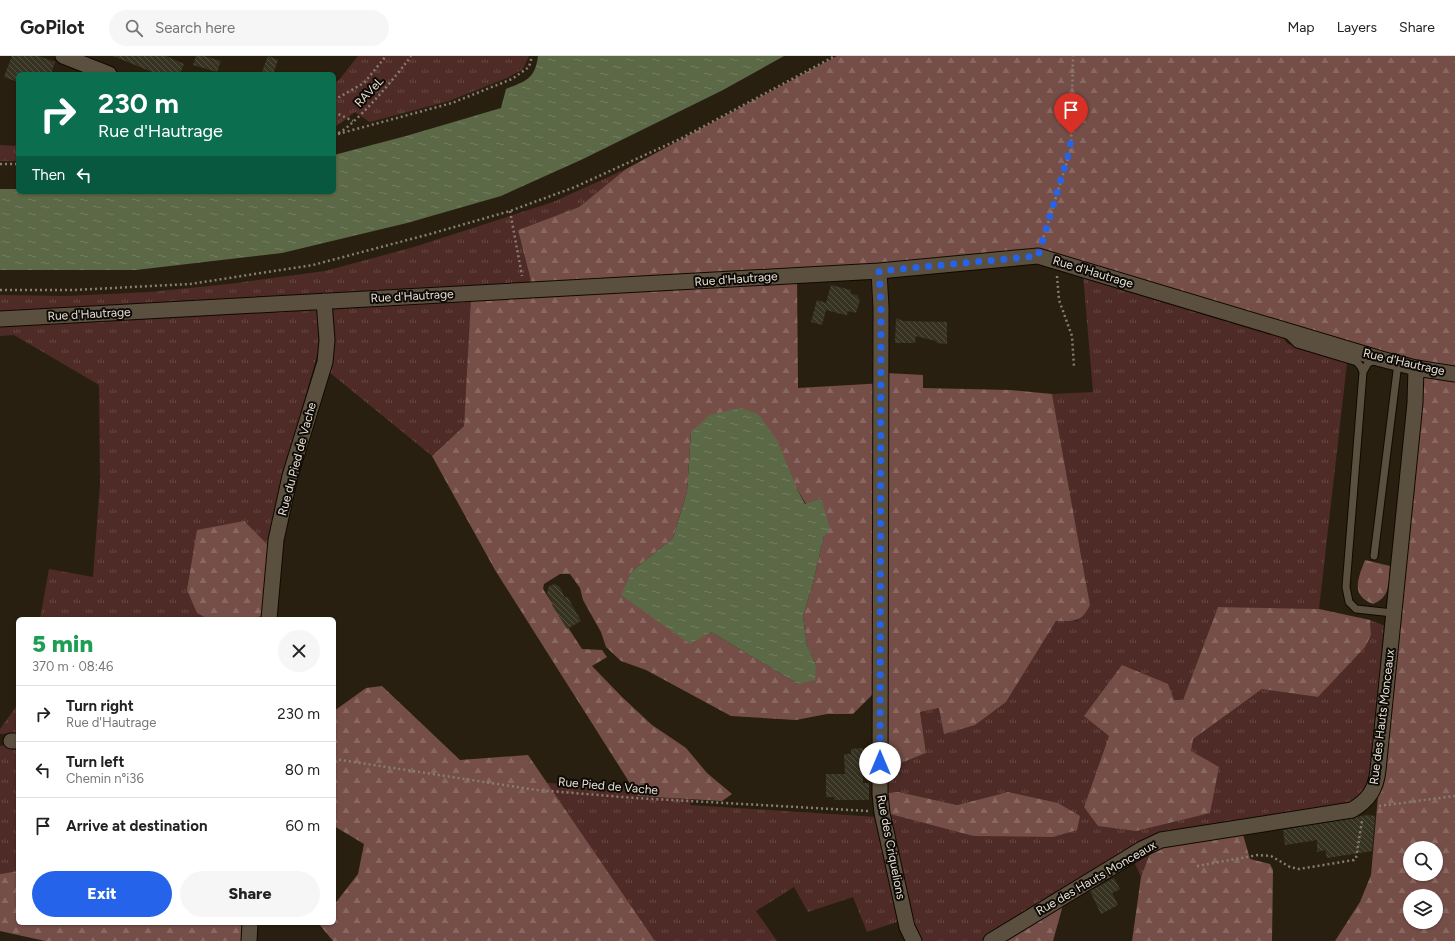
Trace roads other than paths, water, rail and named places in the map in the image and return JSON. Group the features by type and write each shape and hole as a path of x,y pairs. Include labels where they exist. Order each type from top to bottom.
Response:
{"street":[{"path":"63,56 103,72"},
{"name":"Rue d'Hautrage","path":"0,319 879,271 1038,256 1056,260 1398,363 1416,368 1455,374"},
{"name":"Rue des Criquelions","path":"879,271 881,308 880,794 882,813 907,927 914,941"},
{"name":"Rue du Pied de Vache","path":"268,617 277,533 290,476 325,362 326,340 324,301"},
{"name":"Rue des Hauts Monceaux","path":"991,941 1142,849 1161,840 1352,810 1364,803 1374,790 1414,403 1416,368"},
{"path":"249,941 250,925"}],"lane":[{"path":"1283,329 1297,344 1357,362 1363,372"},
{"path":"1381,358 1368,363 1363,372 1346,587 1349,602 1356,609 1393,613"},
{"path":"1374,556 1398,363"}],"water":[{"path":"538,56 784,56 723,90 583,159 501,196 407,223 282,253 136,270 0,270 0,189 16,189 16,194 336,194 336,154 501,108 506,89 524,81 532,75 537,64"},
{"path":"740,408 758,414 777,440 797,489 805,504 821,498 830,529 824,536 812,587 803,616 807,645 816,665 815,680 798,684 711,632 690,644 621,595 632,571 673,538 687,492 691,432 710,415"}]}
